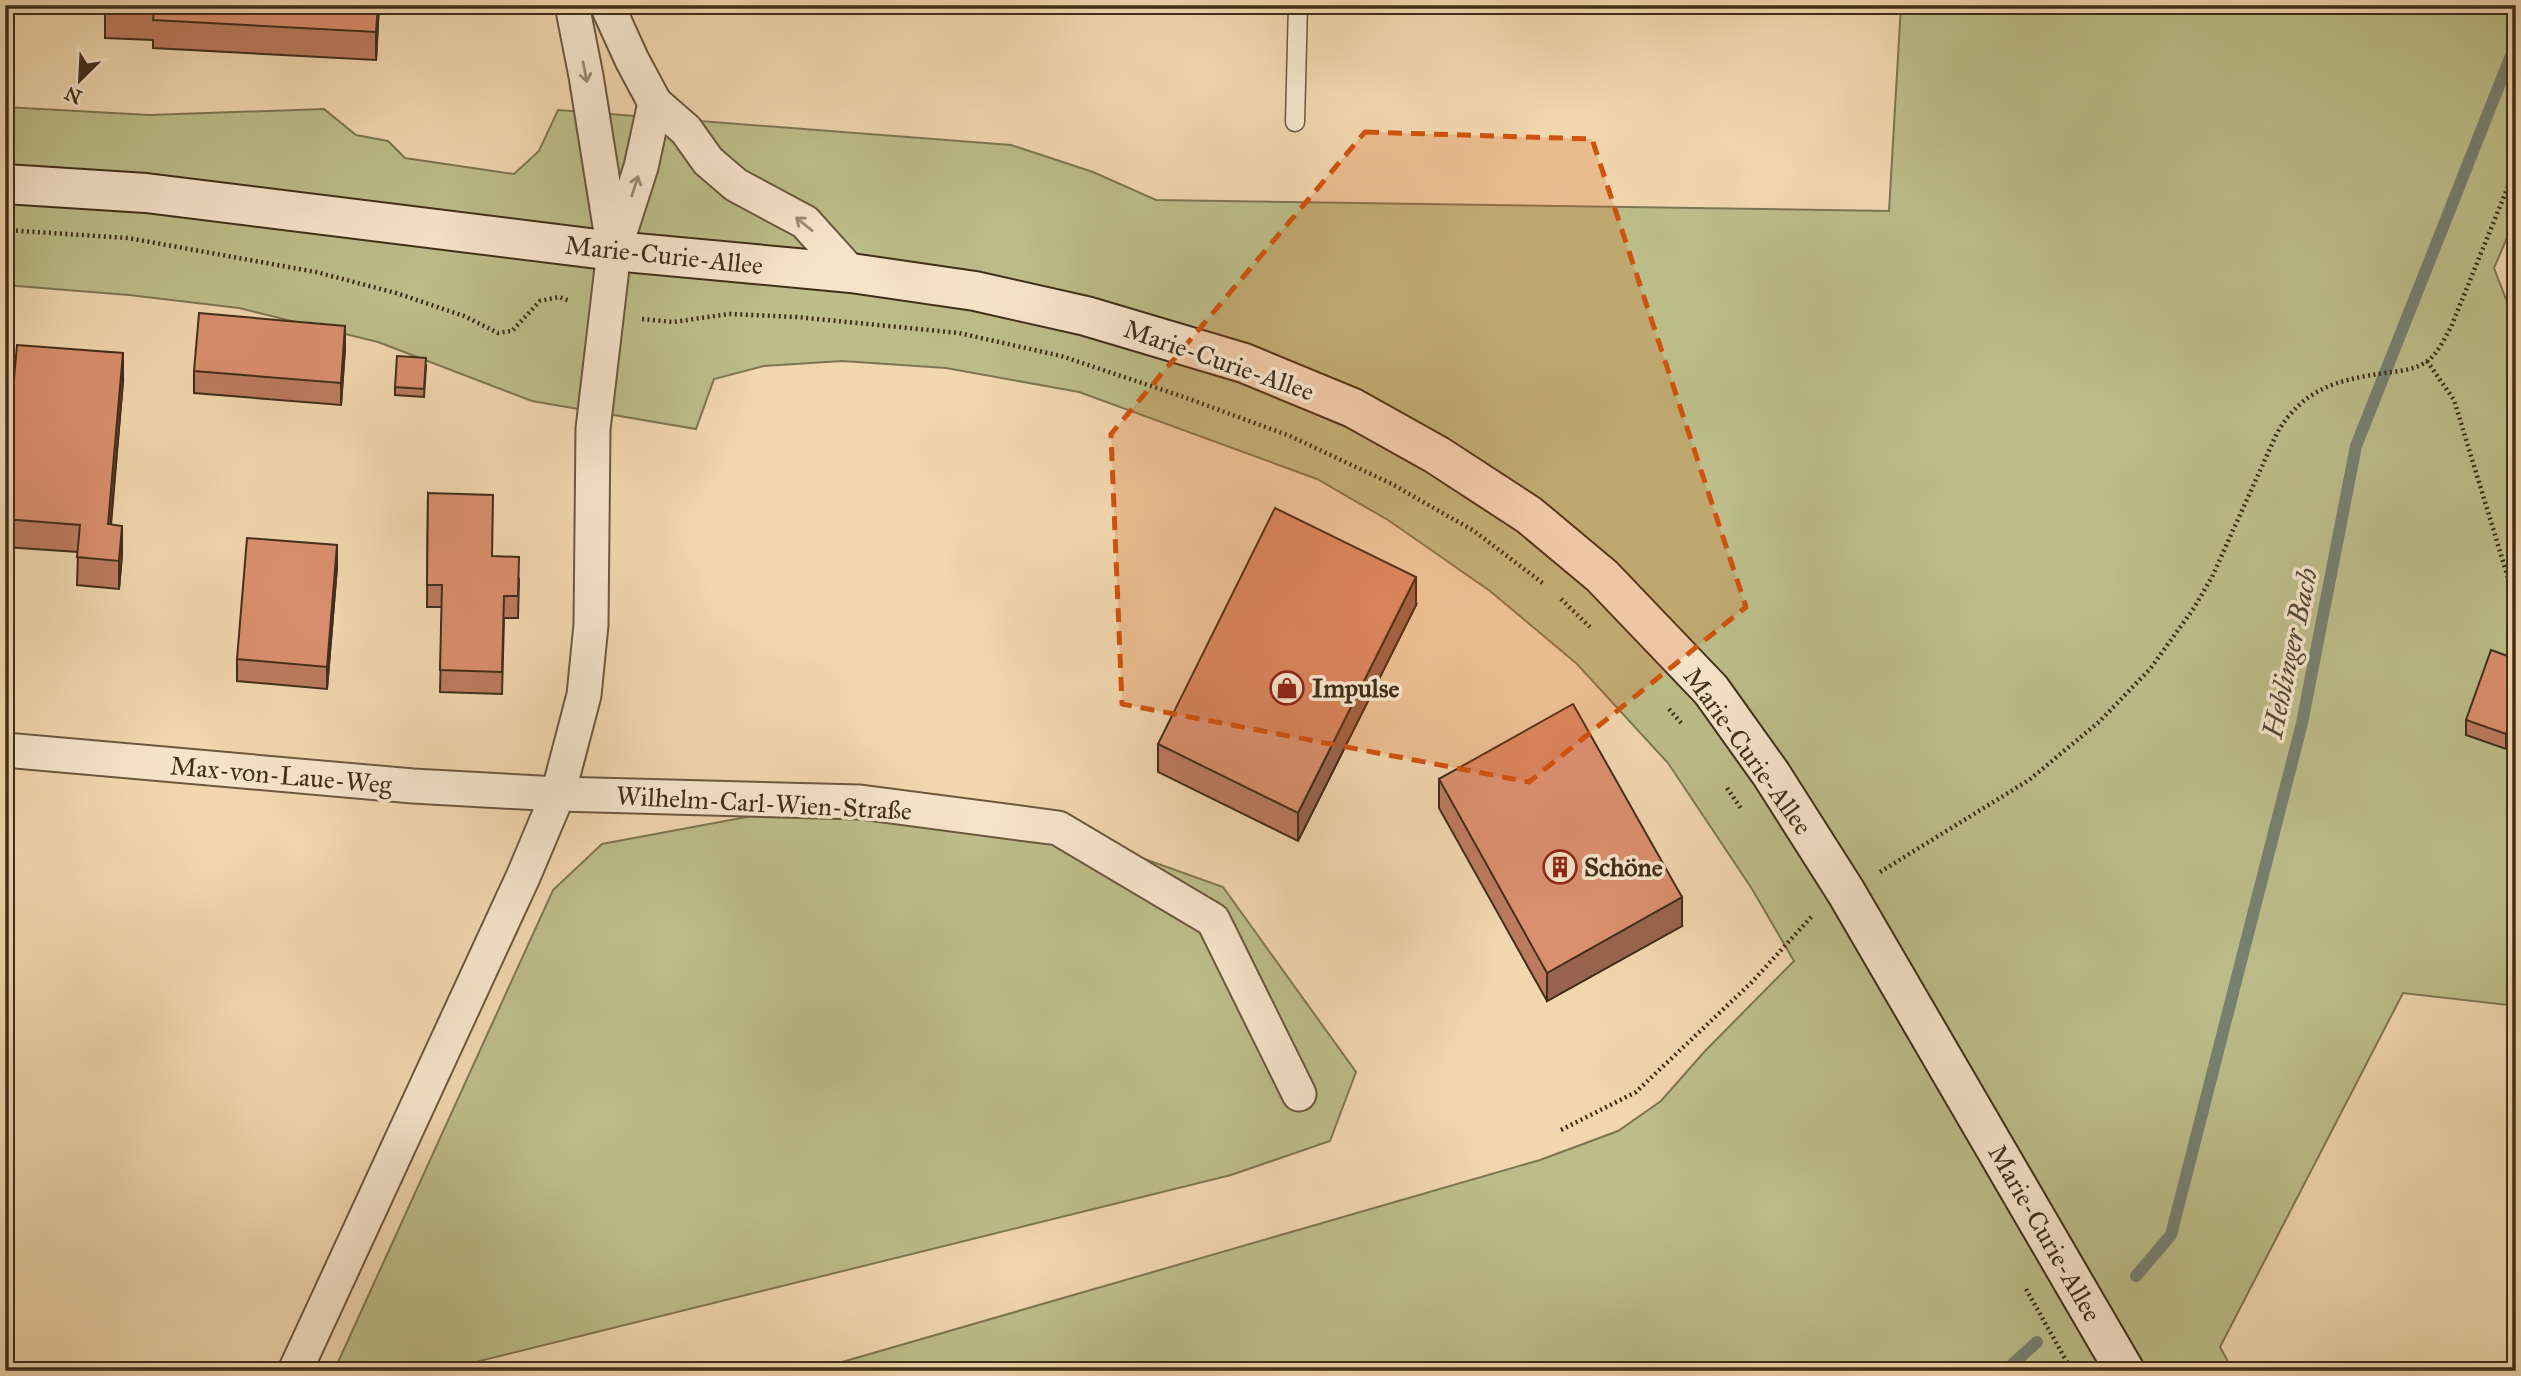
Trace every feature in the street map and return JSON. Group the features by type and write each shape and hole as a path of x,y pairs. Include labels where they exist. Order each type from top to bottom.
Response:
{"main road":[{"name":"Marie-Curie-Allee","path":"5,184 146,193 614,251 851,273 975,291 1086,316 1244,363 1353,408 1437,455 1528,515 1602,576 1711,691 1772,774 1846,892 2125,1371"}],"street":[{"path":"572,5 614,251"},
{"path":"607,5 655,103 685,130 708,161 736,185 805,222 851,273"},
{"path":"295,1371 517,890 558,794 584,695 588,660 591,625 593,429 614,251 641,167 655,103"},
{"name":"Max-von-Laue-Weg","path":"5,750 389,784 558,794"},
{"name":"Wilhelm-Carl-Wien-Straße","path":"558,794 860,803 1058,828 1213,920 1299,1094"}],"lane":[{"path":"1295,122 1298,5"}],"path":[{"path":"1846,892 2029,780 2099,722 2150,668 2194,608 2212,577 2289,412 2308,396 2353,377 2411,369 2427,361 2439,349 2451,327 2516,167"},
{"path":"5,230 128,238 316,272 464,316 498,333 512,331 540,301 559,297 606,315 673,322 729,314 797,317 959,333 1060,356 1290,436 1392,484 1474,531 1545,585"},
{"path":"2427,361 2454,400 2516,604"},
{"path":"1555,593 1591,628"},
{"path":"1662,702 1689,732"},
{"path":"1720,778 1743,812"},
{"path":"1815,913 1822,925"},
{"path":"1561,1130 1636,1092 1752,982 1792,936"},
{"path":"2025,1286 2072,1371"}],"highlighted area":[{"path":"1365,132 1592,139 1746,607 1529,782 1122,704 1111,434"}],"green space":[{"path":"1901,5 2516,5 2516,217 2494,268 2516,325 2516,1006 2403,993 2220,1347 2233,1371 811,1371 1540,1160 1618,1131 1661,1101 1705,1051 1794,961 1752,889 1668,763 1577,664 1490,591 1388,520 1317,479 1079,392 946,368 842,361 764,366 714,379 696,429 532,401 378,342 239,308 129,295 5,285 5,107 149,115 324,109 356,135 388,141 405,158 514,174 539,151 558,110 1011,145 1093,172 1156,200 1889,211"},
{"path":"784,810 1058,828 1223,887 1356,1072 1330,1141 1231,1175 439,1371 334,1371 553,890 602,844"}],"building":[{"path":"105,5 378,5 376,32 153,20 154,12 105,10"},
{"path":"199,313 345,326 341,383 194,371"},
{"path":"17,345 123,353 108,524 122,526 119,561 77,557 80,525 5,519 5,480"},
{"path":"397,356 426,358 424,389 395,387"},
{"path":"428,493 493,495 492,556 519,557 518,596 504,596 502,672 440,670 442,585 427,585"},
{"name":"Impulse","path":"1275,508 1416,577 1298,813 1158,744"},
{"path":"247,538 337,545 327,667 237,659"},
{"path":"2491,650 2516,659 2516,706 2506,734 2466,720"},
{"name":"Schöne","path":"1573,704 1682,897 1547,973 1439,779"}],"waterway":[{"name":"Hehlinger Bach","path":"2136,1276 2171,1235 2302,723 2356,446 2516,43"},
{"name":"Hehlinger Bach","path":"2005,1371 2037,1342"}],"place":[{"name":"Impulse","path":"1287,688"},
{"name":"Schöne","path":"1560,867"}]}
